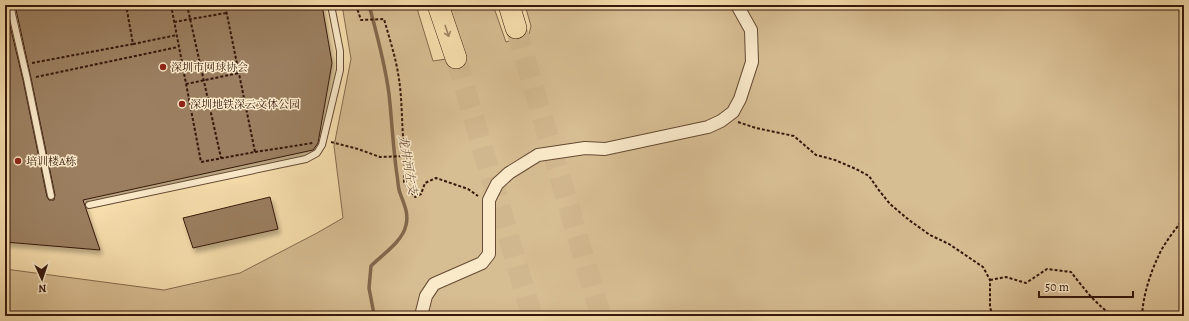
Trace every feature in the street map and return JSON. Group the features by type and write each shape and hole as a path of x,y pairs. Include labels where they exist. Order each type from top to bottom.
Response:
{"highway":[{"path":"438,5 456,58"},
{"path":"509,5 516,28"}],"street":[{"path":"421,316 426,296 434,284 482,263 489,254 489,200 497,184 509,173 538,155 585,148 605,149 708,127 721,121 733,112 740,98 752,62 751,30 737,5"}],"lane":[{"path":"10,5 51,196"},
{"path":"89,205 306,159 317,153 322,145 340,70 340,51 331,5"}],"path":[{"path":"126,5 133,44"},
{"path":"171,5 201,162 314,143"},
{"path":"187,5 221,158"},
{"path":"224,5 255,152"},
{"path":"356,5 360,20 384,19 398,72 405,156 404,182 415,197 421,194 425,183 436,178 468,189 479,197 489,200"},
{"path":"174,22 226,13"},
{"path":"24,65 177,35"},
{"path":"27,79 179,47"},
{"path":"186,84 239,74"},
{"path":"733,112 738,122 756,128 794,136 816,155 842,163 869,176 890,204 909,220 930,235 949,244 983,267 990,280 990,306 992,316"},
{"path":"328,141 380,157 405,156"},
{"path":"1138,316 1142,315 1142,306 1158,256 1184,218"},
{"path":"990,280 1006,278 1026,283 1047,269 1071,272 1090,296 1110,314 1115,316"}],"shaded area":[{"path":"342,5 416,5 433,61 460,57 444,5 493,5 506,42 529,34 531,26 525,5 1184,5 1184,316 5,316 5,269 164,290 240,273 343,218 334,146 351,59"}],"building":[{"name":"深圳地铁深云文体公园","path":"5,5 23,80 47,197 49,200 54,200 55,195 15,5 322,5 332,63 318,143 313,150 83,200 100,250 5,242"},
{"path":"270,197 278,229 193,248 183,218"}],"waterway":[{"name":"龙井河左支","path":"369,5 385,71 389,94 398,187 406,209 407,217 406,225 401,237 371,266 369,288 374,316"}],"tunnel":[{"path":"516,28 601,316"},
{"path":"456,58 532,316"}],"place":[{"name":"深圳市网球协会","path":"163,67"},
{"name":"深圳地铁深云文体公园","path":"182,104"},
{"name":"培训楼A栋","path":"18,161"}]}
